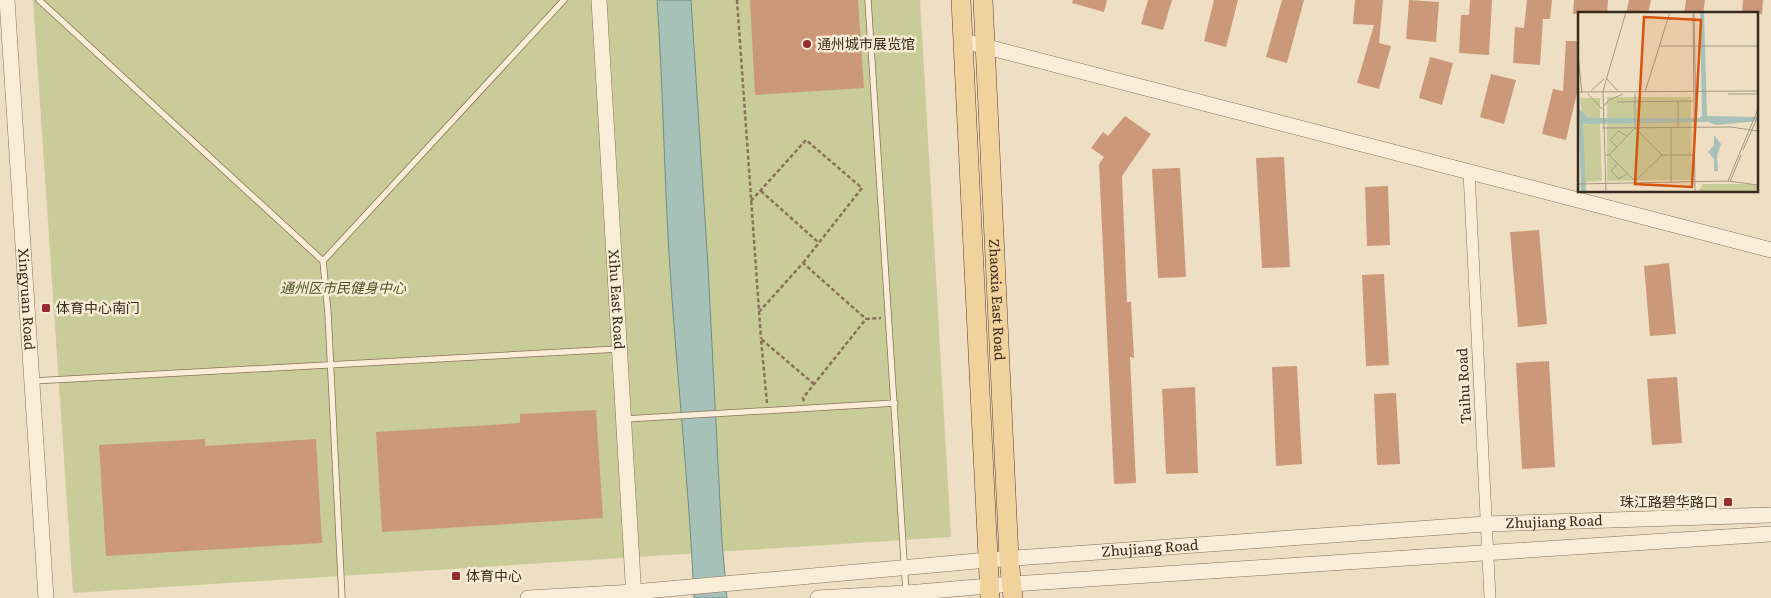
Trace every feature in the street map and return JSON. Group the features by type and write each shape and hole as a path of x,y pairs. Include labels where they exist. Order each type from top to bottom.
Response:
{"main road":[{"name":"Zhaoxia East Road","path":"961,0 990,592"},
{"name":"Zhaoxia East Road","path":"983,0 1009,558 1013,591"}],"street":[{"name":"Xingyuan Road","path":"7,0 46,598"},
{"name":"Xihu East Road","path":"599,0 634,595"},
{"path":"964,42 1771,250"},
{"name":"Taihu Road","path":"1470,172 1485,524 1490,598"},
{"name":"Zhujiang Road","path":"528,598 634,595 685,587 1009,558 1485,524 1771,514"},
{"name":"Zhujiang Road","path":"818,598 1013,591 1487,553 1771,534"}],"lane":[{"path":"38,0 323,261 342,598"},
{"path":"323,261 564,0"},
{"path":"868,0 907,594"},
{"path":"32,381 620,349"},
{"path":"624,419 895,403"}],"path":[{"path":"737,0 761,339 768,410"},
{"path":"751,202 806,140 862,188 804,263 759,312"},
{"path":"761,191 819,242"},
{"path":"804,263 866,320"},
{"path":"806,409 803,398 866,320 888,318"},
{"path":"761,339 814,384"}],"green space":[{"name":"通州区市民健身中心","path":"33,0 920,0 951,537 73,593"}],"water":[{"path":"657,0 691,0 708,266 722,542 727,598 694,598 669,254"}],"building":[{"name":"通州城市展览馆","path":"750,0 858,0 864,88 755,95"},
{"path":"1073,0 1107,0 1104,12 1072,3"},
{"path":"1148,0 1172,0 1163,30 1141,24"},
{"path":"1214,0 1238,0 1226,47 1204,41"},
{"path":"1282,0 1304,0 1287,63 1266,57"},
{"path":"1355,0 1383,0 1379,43 1391,46 1379,89 1357,83 1374,25 1353,24"},
{"path":"1409,0 1439,2 1436,42 1406,39"},
{"path":"1470,0 1492,0 1489,55 1459,53 1461,15 1469,15"},
{"path":"1527,0 1552,0 1550,19 1543,19 1540,65 1513,63 1515,27 1524,28"},
{"path":"1574,0 1608,0 1607,12 1578,12 1578,14 1573,14"},
{"path":"1629,0 1651,0 1648,12 1626,12"},
{"path":"1686,0 1705,0 1703,12 1684,12"},
{"path":"1743,0 1763,0 1762,14 1758,14 1758,12 1742,12"},
{"path":"1566,41 1578,41 1578,89 1566,140 1542,134 1553,89 1563,91"},
{"path":"1430,57 1453,63 1442,105 1419,98"},
{"path":"1491,74 1516,80 1504,124 1480,117"},
{"path":"1125,116 1151,134 1122,176 1127,302 1131,302 1134,358 1130,357 1136,483 1114,484 1099,164 1104,157 1091,148 1103,132 1108,136"},
{"path":"1284,157 1290,267 1262,268 1256,158"},
{"path":"1180,168 1186,277 1158,278 1152,169"},
{"path":"1388,186 1390,245 1367,246 1365,187"},
{"path":"1539,230 1547,324 1518,327 1510,232"},
{"path":"1669,263 1676,334 1650,336 1644,266"},
{"path":"1384,274 1389,365 1366,366 1362,275"},
{"path":"1549,361 1555,467 1522,469 1516,363"},
{"path":"1297,366 1302,464 1276,466 1272,367"},
{"path":"1677,377 1682,443 1652,445 1647,379"},
{"path":"1195,387 1198,473 1166,474 1162,389"},
{"path":"1396,393 1400,464 1377,465 1374,394"},
{"path":"596,410 603,518 382,532 376,432 520,423 520,414"},
{"path":"205,439 205,446 316,439 322,543 106,556 99,445"}],"place":[{"name":"通州城市展览馆","path":"807,44"},
{"name":"体育中心南门","path":"46,308"},
{"name":"珠江路碧华路口","path":"1728,502"},
{"name":"体育中心","path":"456,576"}]}
